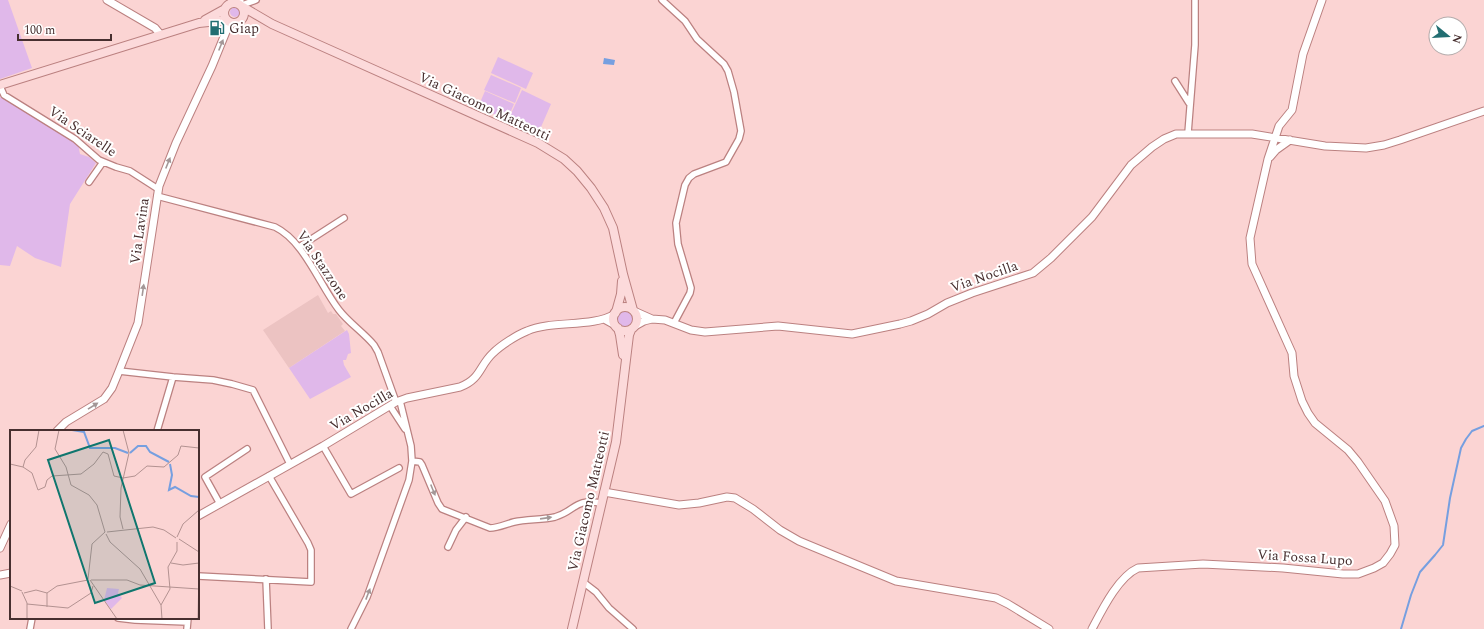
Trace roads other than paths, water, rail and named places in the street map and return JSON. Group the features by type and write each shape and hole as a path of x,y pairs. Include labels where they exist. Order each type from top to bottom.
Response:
{"main road":[{"path":"0,86 160,34 199,23 236,4"},
{"path":"229,21 224,14 236,4"},
{"path":"236,4 244,15 240,21"},
{"path":"236,4 272,24"},
{"path":"199,23 229,21 235,23 255,19 272,24"},
{"name":"Via Giacomo Matteotti","path":"272,24 538,143 564,159 577,171 591,188 604,208 613,228 623,274"},
{"path":"623,274 637,320 630,335 624,378"},
{"path":"623,274 621,294 614,321 623,346 624,378"},
{"path":"615,313 626,307 634,311"},
{"path":"616,326 627,331 633,328"},
{"name":"Via Giacomo Matteotti","path":"572,629 616,442 624,378"}],"street":[{"path":"107,0 155,28 160,34"},
{"path":"236,4 256,0"},
{"path":"662,0 685,21 697,39 724,64 728,71 734,92 741,131 739,140 726,162 694,174 689,178 685,185 676,223 678,244 691,288 688,299 674,323"},
{"path":"1188,134 1189,104 1195,45 1195,0"},
{"name":"Via Fossa Lupo","path":"1092,629 1122,578 1130,571 1138,568 1204,564 1358,574 1383,563 1395,546 1394,526 1385,501 1348,450 1315,423 1308,413 1302,401 1294,376 1292,353 1252,264 1250,238 1268,159 1274,137 1279,126 1292,110 1303,54 1322,0"},
{"name":"Via Lavina","path":"59,429 104,399 112,388 138,323 158,192 176,142 212,66 229,21"},
{"path":"1175,81 1189,104"},
{"name":"Via Sciarelle","path":"0,86 4,95 75,139 95,157 103,162 130,171 158,192"},
{"name":"Via Nocilla","path":"634,311 652,319 665,320 691,330 705,332 778,326 852,334 911,321 928,314 947,303 972,293 1033,273 1051,258 1092,216 1131,164 1164,139 1176,134 1252,134 1325,146 1355,148 1384,145 1484,110"},
{"path":"1268,159 1276,150 1290,140"},
{"path":"89,182 103,162"},
{"name":"Via Stazzone","path":"158,192 275,227 289,235 299,247 338,309 374,345 378,352 395,403"},
{"path":"299,247 344,218"},
{"name":"Via Nocilla","path":"199,515 323,446 395,403 408,398 467,385 476,378 494,352 525,332 540,328 604,319 615,313"},
{"path":"604,319 616,326"},
{"path":"633,328 644,321 652,319"},
{"path":"119,371 213,380 253,390 290,464"},
{"path":"157,430 173,377"},
{"path":"395,403 408,432"},
{"path":"351,629 367,597 409,480 412,461 408,432 395,403"},
{"path":"323,446 351,494 399,468"},
{"path":"199,480 247,449"},
{"path":"412,461 420,462 422,465 442,508 485,526 494,528 514,522 556,516 577,504 584,502 601,504"},
{"path":"199,576 311,582 311,550 269,476"},
{"path":"205,477 220,504"},
{"path":"604,492 679,505 700,503 727,497 735,498 753,508 780,530 799,541 896,580 996,598 1050,629"},
{"path":"448,547 456,530 466,517"},
{"path":"0,548 10,526"},
{"path":"0,575 10,573"},
{"path":"266,579 268,629"},
{"path":"583,582 596,592 609,608 633,629"},
{"path":"30,629 32,619"},
{"path":"126,619 187,620 187,629"}],"water":[{"path":"604,58 615,60 614,65 603,64"}],"waterway":[{"path":"1401,629 1411,595 1420,572 1443,545 1450,498 1461,448 1472,431 1484,426"}],"place":[{"name":"Giap","path":"217,28"}]}
